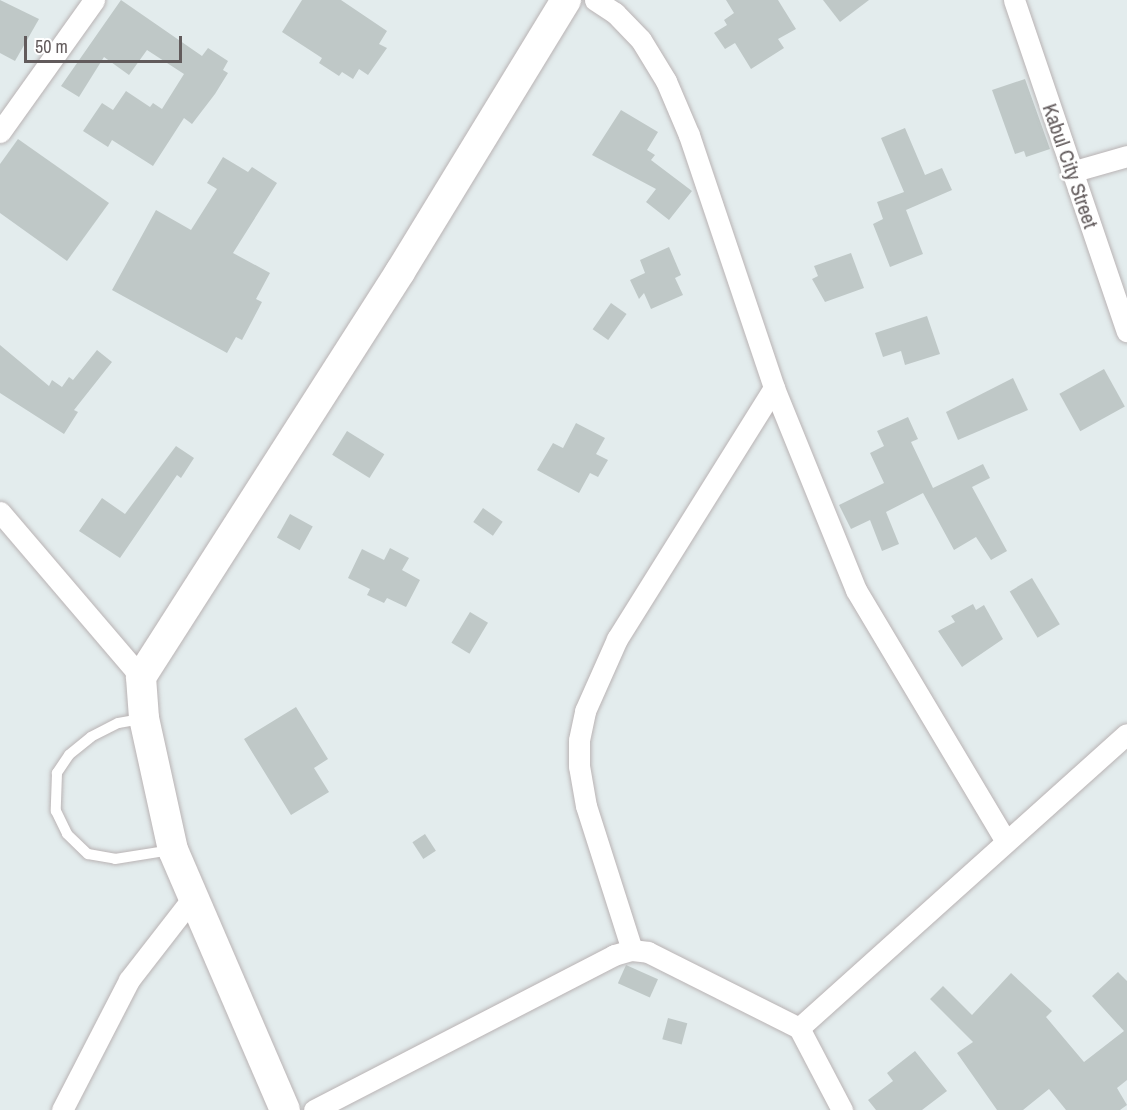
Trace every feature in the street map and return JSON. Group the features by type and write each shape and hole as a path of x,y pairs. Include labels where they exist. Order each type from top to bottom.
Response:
{"street":[{"path":"0,132 94,0"},
{"path":"285,1110 191,900 172,850 144,718 141,677 400,272 566,0"},
{"path":"595,0 615,13 641,40 666,81 689,135 774,388 856,590 1005,840"},
{"name":"Kabul City Street","path":"1014,0 1127,331"},
{"path":"1071,172 1127,156"},
{"path":"632,950 586,806 579,766 579,740 585,711 617,639 774,388"},
{"path":"3,524 141,677"},
{"path":"799,1028 1005,840 1127,734"},
{"path":"62,1110 129,980 191,900"},
{"path":"314,1110 614,955 632,950 648,952 799,1028 842,1110"}],"lane":[{"path":"144,718 109,728 69,755 57,773 56,811 67,834 88,854 115,859 172,850"}],"building":[{"path":"0,0 39,19 15,61 0,53"},
{"path":"121,0 202,56 208,48 228,61 223,70 228,73 215,94 192,124 184,118 153,166 112,140 108,147 83,131 102,103 113,110 126,91 150,107 153,103 162,109 184,74 147,50 129,75 104,57 79,97 61,86"},
{"path":"302,0 341,0 387,31 379,44 387,48 368,75 359,69 353,79 342,72 339,76 319,63 322,58 282,32"},
{"path":"726,0 778,0 796,29 778,39 784,48 751,69 735,43 725,49 714,33 727,25 724,20 734,13"},
{"path":"823,0 869,0 840,22"},
{"path":"1025,79 1050,149 1026,157 1024,151 1015,154 992,90"},
{"path":"621,110 658,132 647,150 655,155 651,160 692,191 669,220 646,202 656,189 592,155"},
{"path":"905,128 925,175 942,168 952,190 906,210 923,254 890,267 873,224 883,219 877,202 904,192 881,138"},
{"path":"18,139 109,203 67,261 0,213 0,164"},
{"path":"223,157 248,172 252,167 277,183 233,253 270,273 256,299 262,302 242,340 236,337 227,353 112,290 156,210 191,230 217,189 207,183"},
{"path":"669,247 681,275 675,278 683,295 651,309 644,293 639,299 630,280 645,273 640,260"},
{"path":"851,253 864,288 825,302 812,279 818,276 814,266"},
{"path":"611,303 627,314 608,340 593,329"},
{"path":"927,316 940,354 905,365 901,351 883,357 875,333"},
{"path":"0,345 49,386 52,380 62,387 69,377 73,380 97,350 112,362 74,410 78,412 64,434 0,393"},
{"path":"1104,369 1125,407 1080,431 1059,394"},
{"path":"1013,378 1028,410 958,440 946,412"},
{"path":"908,417 918,439 911,442 933,488 983,464 990,478 972,487 1007,551 991,560 976,537 954,550 923,493 886,512 899,544 882,551 870,520 851,529 839,505 884,483 870,453 884,446 877,431"},
{"path":"576,423 605,438 596,454 608,460 598,477 590,473 579,493 537,470 553,443 563,448"},
{"path":"347,431 384,454 369,478 332,455"},
{"path":"176,446 194,458 181,478 177,475 120,558 79,531 102,498 125,514"},
{"path":"483,508 503,522 493,536 473,522"},
{"path":"290,514 313,527 300,550 277,538"},
{"path":"390,548 409,558 402,570 420,580 406,607 387,598 384,603 367,595 370,589 348,578 362,549 384,560"},
{"path":"1032,578 1060,624 1038,638 1010,591"},
{"path":"973,604 976,610 984,605 1003,639 962,667 938,631 955,622 951,616"},
{"path":"470,612 488,623 469,654 451,643"},
{"path":"296,707 328,759 314,768 329,792 291,815 244,739"},
{"path":"425,834 436,851 423,859 412,842"},
{"path":"626,965 658,979 650,998 618,983"},
{"path":"1118,972 1127,981 1127,1080 1117,1088 1127,1105 1120,1110 1066,1110 1049,1089 1023,1110 997,1110 957,1053 973,1042 930,999 943,986 972,1015 1011,973 1052,1011 1046,1017 1084,1062 1124,1031 1092,996"},
{"path":"668,1018 687,1023 682,1044 662,1039"},
{"path":"915,1051 947,1091 922,1110 876,1110 868,1100 893,1081 887,1073"}]}
